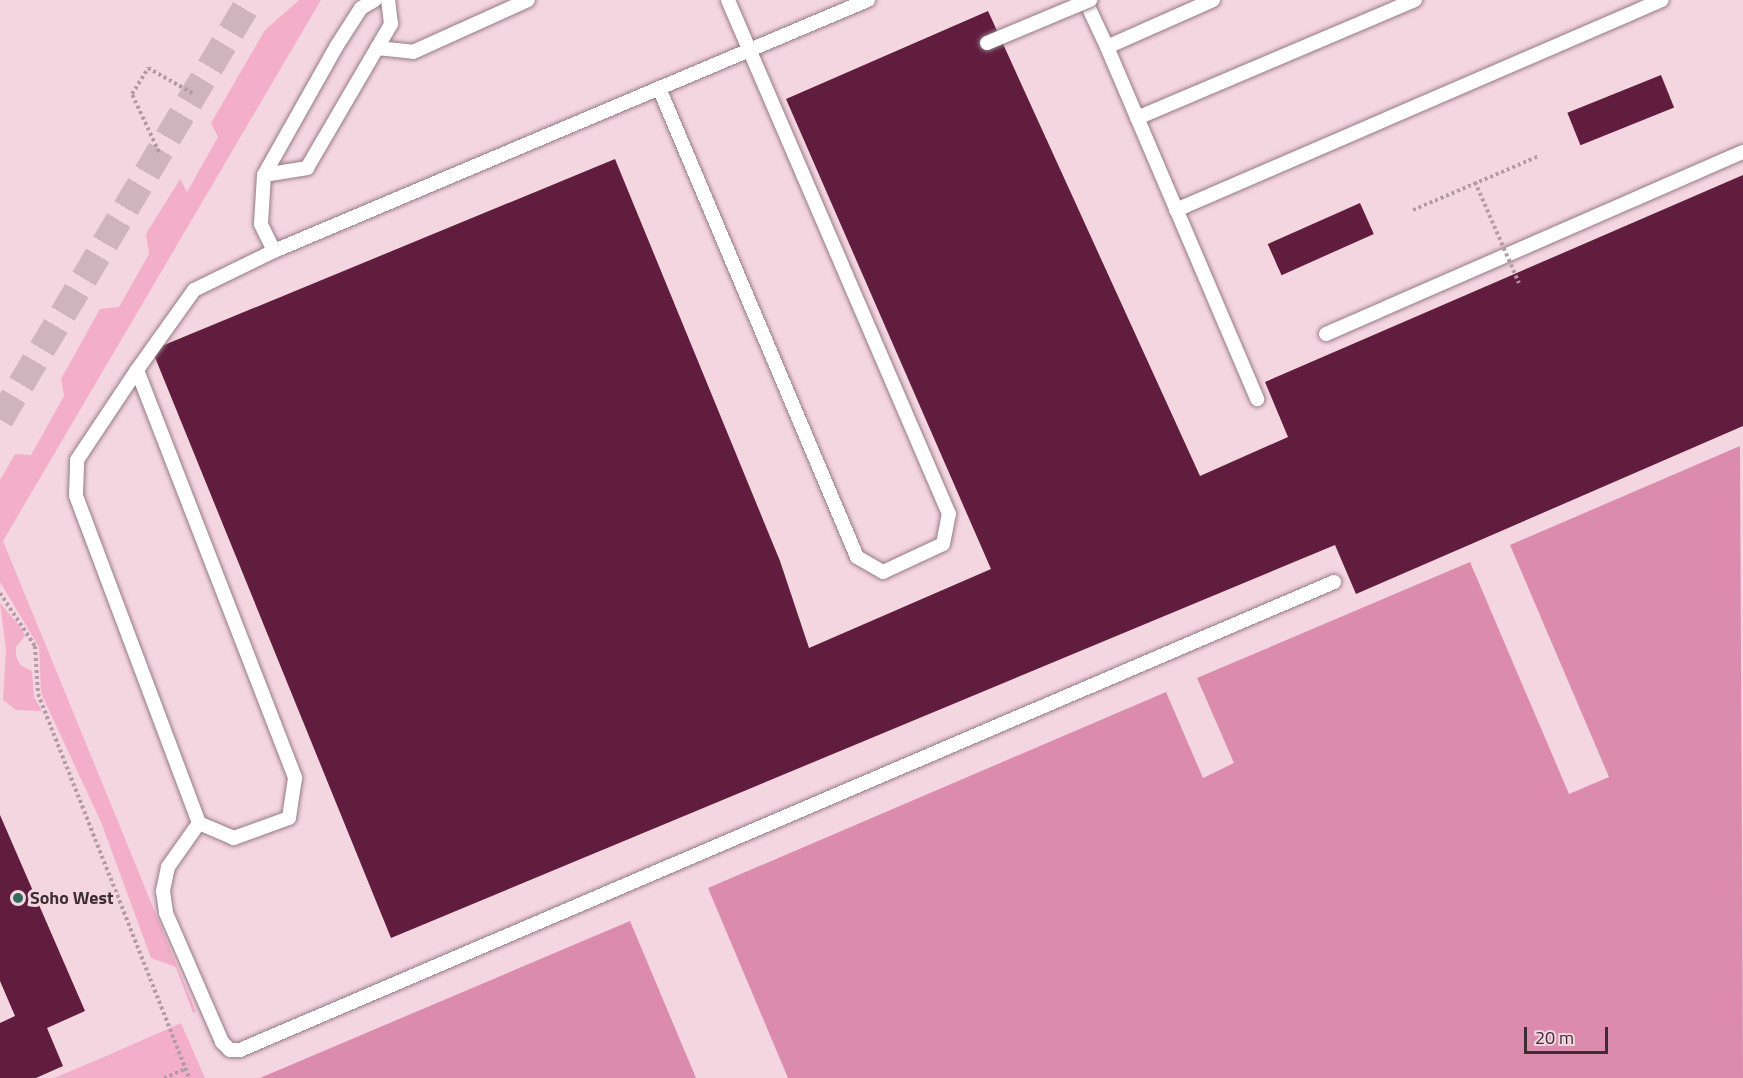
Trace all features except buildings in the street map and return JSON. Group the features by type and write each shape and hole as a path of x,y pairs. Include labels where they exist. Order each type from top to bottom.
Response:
{"lane":[{"path":"274,251 261,225 264,175 336,46 361,8 375,0"},
{"path":"264,175 306,168 391,24 388,0"},
{"path":"377,48 413,52 528,0"},
{"path":"659,88 857,557 883,572 943,544 949,514 728,0"},
{"path":"137,370 295,778 289,818 234,838 199,823 76,495 77,460 137,370 194,290 274,251 868,0"},
{"path":"1085,0 1257,399"},
{"path":"987,43 1090,0"},
{"path":"1107,47 1213,0"},
{"path":"1137,118 1415,0"},
{"path":"1176,210 1662,0"},
{"path":"1326,334 1743,152"},
{"path":"199,823 168,867 163,891 166,913 222,1042 230,1050 240,1050 1334,582"}],"path":[{"path":"159,152 132,94 148,68 194,94"},
{"path":"1413,210 1539,156"},
{"path":"1475,182 1519,283"},
{"path":"0,593 35,646 38,694 189,1078"},
{"path":"164,1078 185,1069"}],"shaded area":[{"path":"299,0 321,0 3,541 196,1012 193,1013 176,967 151,958 101,822 41,693 39,647 0,582 0,480 15,454 31,455 64,396 61,379 100,309 119,307 149,254 146,234 180,179 187,192 218,137 211,123 265,30"},
{"path":"1740,446 1743,1078 788,1078 708,888 1166,692 1203,778 1234,763 1197,678 1470,562 1569,794 1609,777 1510,545"},
{"path":"0,603 22,629 25,636 16,647 16,656 20,665 32,671 34,697 42,711 16,710 3,700 6,650"},
{"path":"630,921 696,1078 260,1078"},
{"path":"181,1023 205,1078 54,1078 104,1057"}],"tunnel":[{"path":"0,419 250,0"}],"place":[{"name":"Soho West","path":"18,898"}]}
